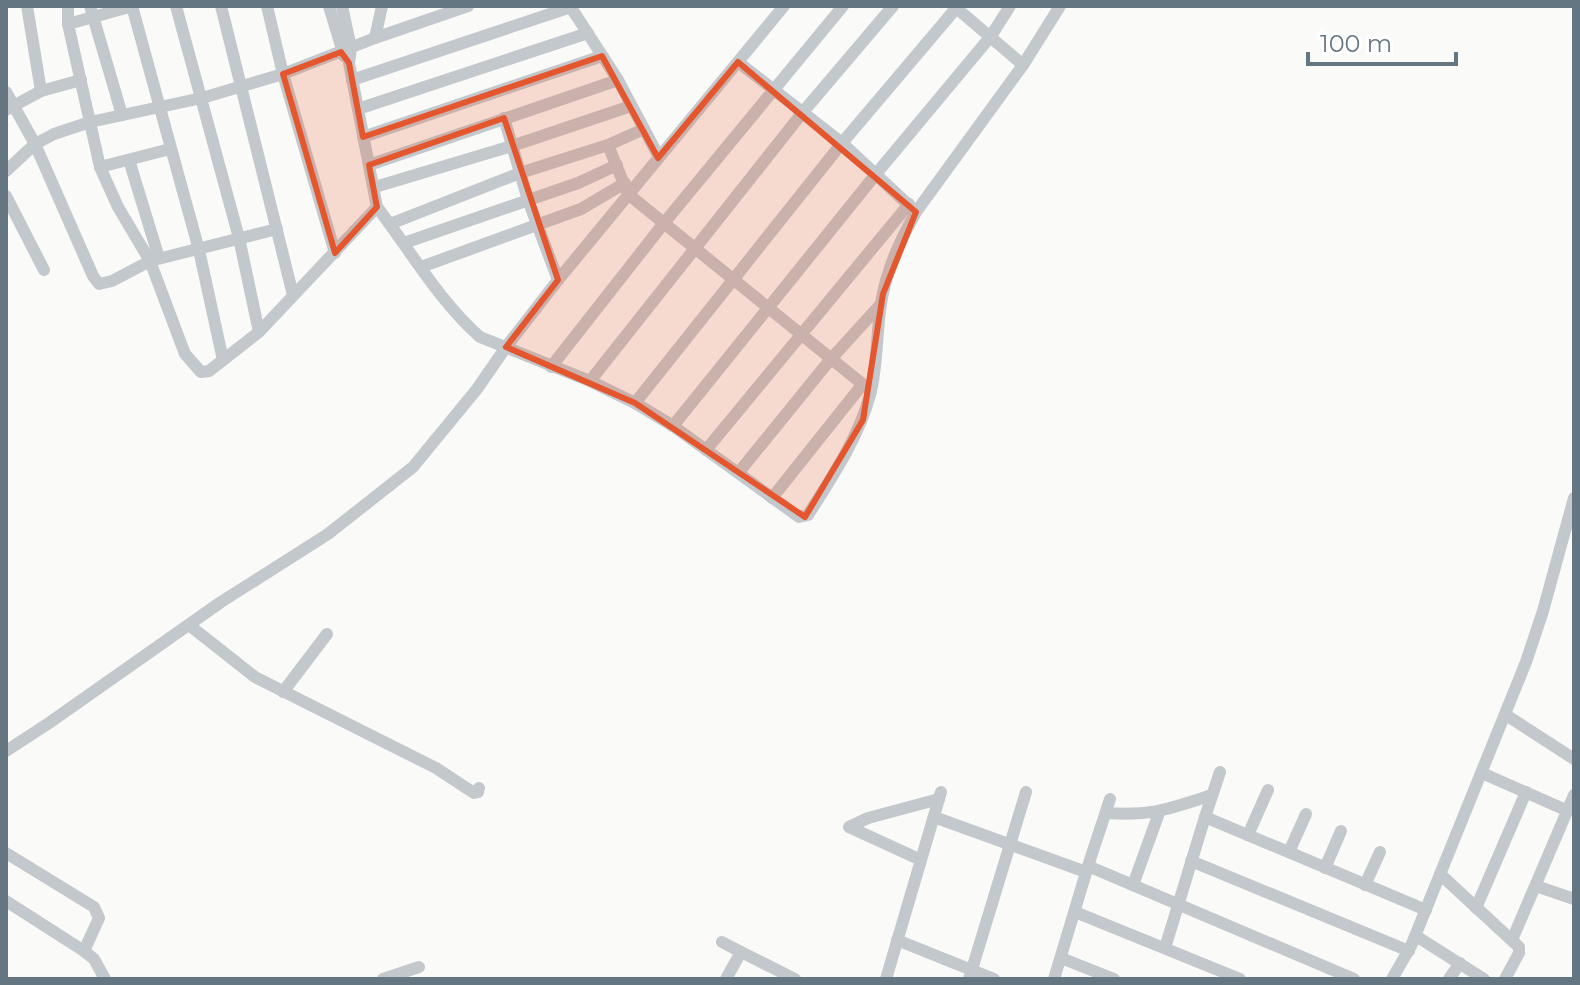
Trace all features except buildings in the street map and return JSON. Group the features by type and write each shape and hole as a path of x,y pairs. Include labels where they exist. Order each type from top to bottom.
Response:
{"street":[{"path":"27,6 41,91"},
{"path":"68,6 68,24 100,167 118,207 155,260"},
{"path":"68,24 92,12 133,6 199,250 223,360"},
{"path":"176,6 239,238 259,332"},
{"path":"221,6 293,295"},
{"path":"267,6 283,74 335,253"},
{"path":"329,6 347,54"},
{"path":"342,6 347,54 377,207 469,328 480,337 590,381 635,403 673,426 799,517 808,515 863,420 881,304 892,258 912,208"},
{"path":"375,38 382,6"},
{"path":"6,171 35,144 54,134 90,122 202,98 283,74 347,54 375,38 468,6"},
{"path":"766,6 774,18"},
{"path":"6,751 285,560 328,534 413,467 477,389 626,189 659,157 784,6"},
{"path":"551,367 664,223 843,6"},
{"path":"590,381 803,112 893,6"},
{"path":"673,426 991,36 1010,6"},
{"path":"706,450 799,335 912,208 1023,65 1060,6"},
{"path":"352,80 571,7 618,80 659,157"},
{"path":"635,403 842,143 956,7 1023,65"},
{"path":"92,12 122,115"},
{"path":"358,109 588,33"},
{"path":"363,137 602,56"},
{"path":"738,62 842,143 912,208"},
{"path":"9,108 41,91 81,80"},
{"path":"369,165 618,80"},
{"path":"6,92 9,108 35,144 98,283 112,281 155,260 277,229"},
{"path":"375,187 631,106"},
{"path":"504,118 528,200 558,280"},
{"path":"390,224 644,129"},
{"path":"608,145 626,189 799,335 867,388"},
{"path":"100,167 170,149"},
{"path":"129,160 173,325 190,363 198,371 204,372 223,360 259,332 377,207"},
{"path":"404,243 578,183 617,165"},
{"path":"421,267 626,189"},
{"path":"6,196 44,270"},
{"path":"739,472 830,360 881,304"},
{"path":"772,498 867,388"},
{"path":"1392,979 1416,936 1506,715 1567,550 1574,498"},
{"path":"189,625 255,677 423,761 474,793 479,788"},
{"path":"283,692 327,634"},
{"path":"1506,715 1574,759"},
{"path":"1165,948 1220,772"},
{"path":"1482,773 1568,811"},
{"path":"1248,835 1268,790"},
{"path":"970,974 1026,792"},
{"path":"1476,908 1526,792"},
{"path":"1106,813 1159,813 1212,795"},
{"path":"1512,940 1574,795"},
{"path":"886,979 940,796 849,827 921,860"},
{"path":"1054,979 1110,799"},
{"path":"1133,885 1159,813"},
{"path":"1289,852 1306,814"},
{"path":"934,817 1133,885 1354,979"},
{"path":"1205,817 1426,910"},
{"path":"1325,868 1341,831"},
{"path":"1365,885 1380,852"},
{"path":"6,853 94,907 99,918 84,951"},
{"path":"1191,861 1409,951"},
{"path":"1440,874 1512,940 1519,951 1505,979"},
{"path":"1536,886 1574,899"},
{"path":"6,901 84,951 94,959 105,979"},
{"path":"1075,912 1240,979"},
{"path":"1416,936 1484,979"},
{"path":"897,940 970,974 994,979"},
{"path":"722,942 775,974 795,979"},
{"path":"726,979 741,952"},
{"path":"1061,958 1114,979"},
{"path":"1449,979 1460,963"},
{"path":"383,979 419,967"}],"highlighted area":[{"path":"341,52 349,63 363,137 602,56 658,158 738,62 916,212 883,294 863,420 805,517 635,403 506,347 558,280 504,118 369,165 377,207 335,253 283,74"}]}
